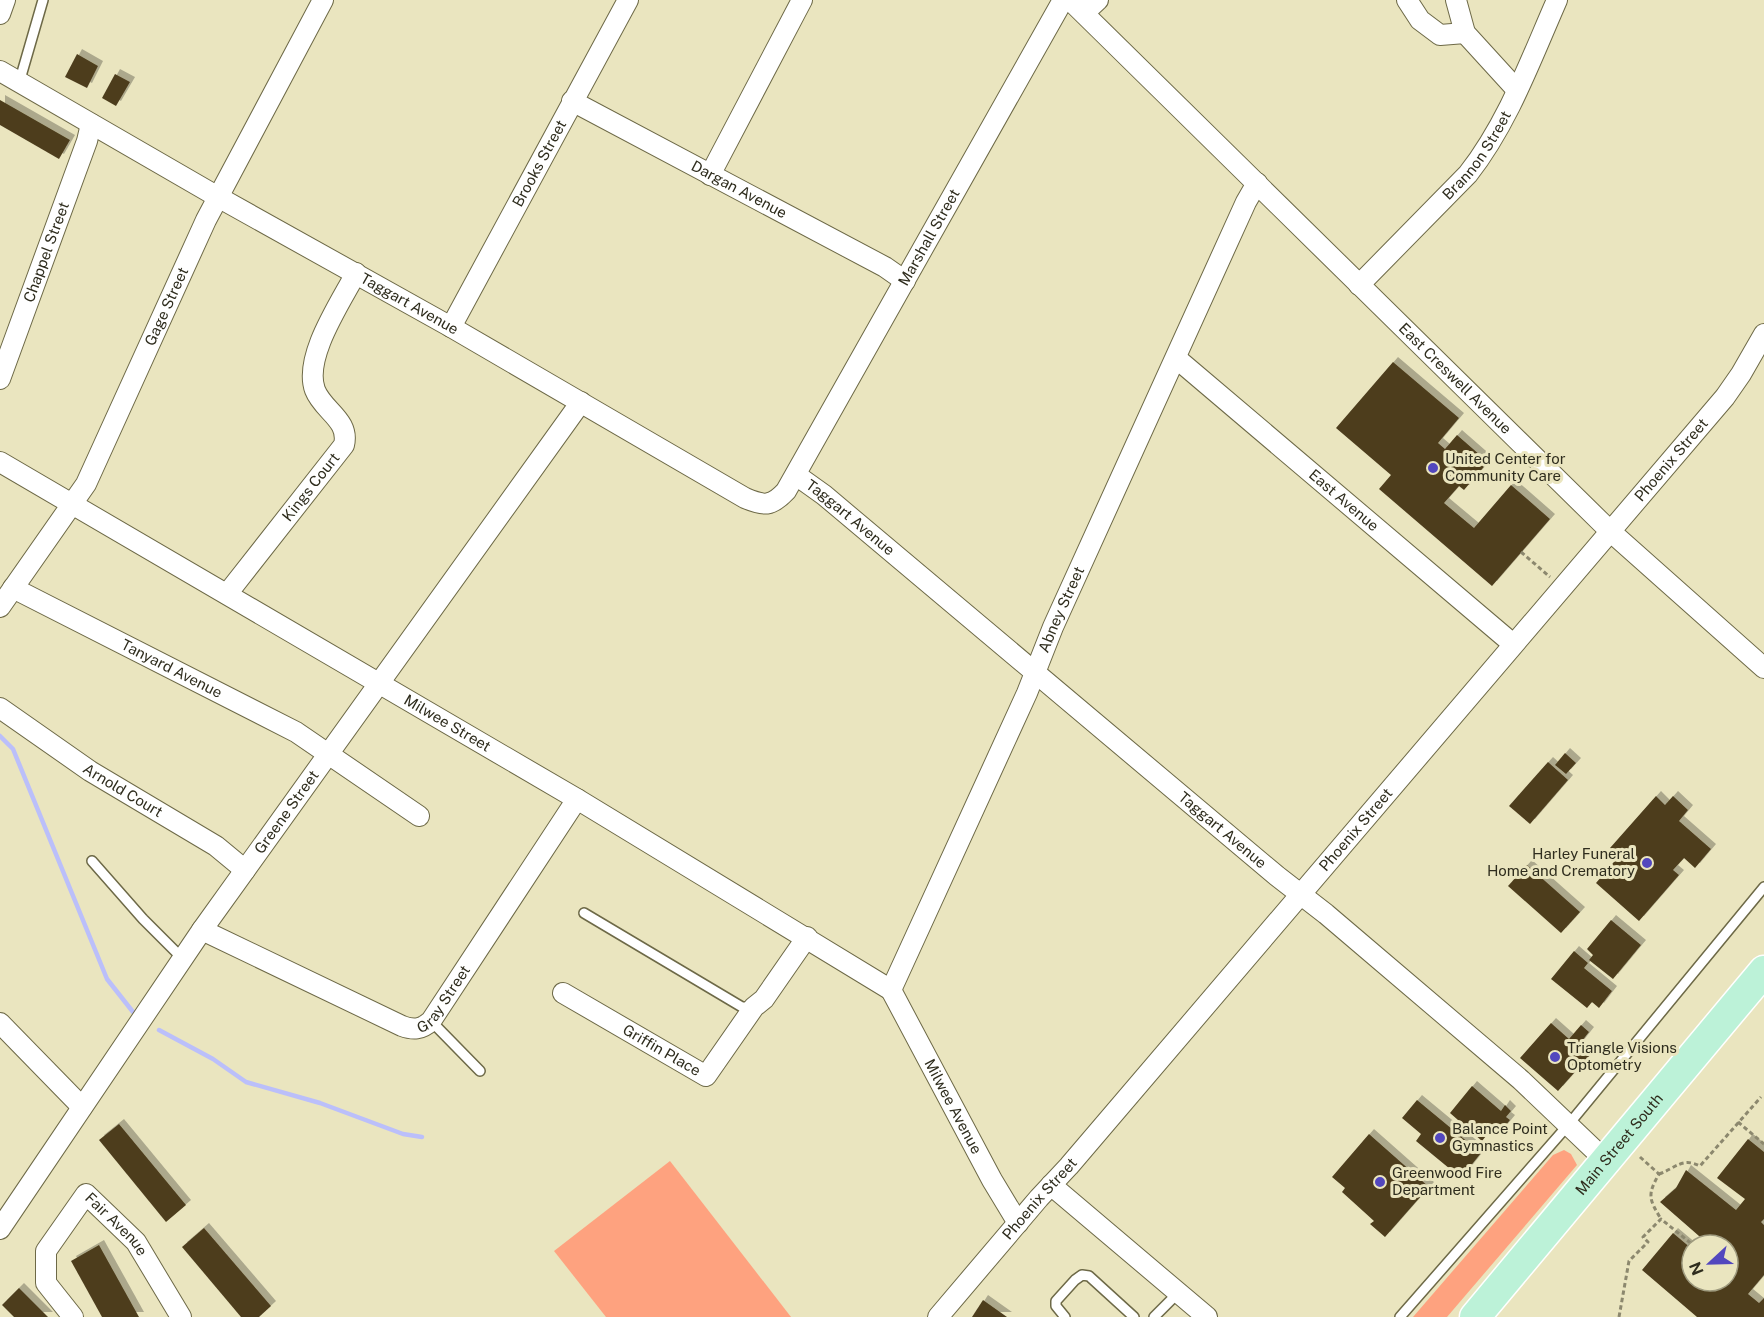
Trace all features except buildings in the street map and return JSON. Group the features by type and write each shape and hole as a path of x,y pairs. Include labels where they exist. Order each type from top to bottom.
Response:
{"main road":[{"name":"Main Street South","path":"1475,1317 1764,971"}],"street":[{"path":"0,14 5,0"},
{"name":"Gage Street","path":"0,607 86,484 218,197 322,0"},
{"name":"Brooks Street","path":"451,327 628,0"},
{"path":"711,175 802,0"},
{"name":"Marshall Street","path":"796,475 1063,0"},
{"path":"1407,0 1420,20 1440,35 1465,33"},
{"path":"1456,0 1465,33 1517,90"},
{"name":"Brannon Street","path":"1359,285 1468,174 1490,144 1557,0"},
{"name":"East Creswell Avenue","path":"1084,4 1238,167 1257,183 1610,531 1764,668"},
{"name":"Taggart Avenue","path":"0,71 756,503 771,504 780,497 796,475 824,495 1326,914 1521,1080 1606,1161"},
{"name":"Dargan Avenue","path":"572,101 885,267 905,280"},
{"name":"Chappel Street","path":"0,379 87,141 91,124"},
{"name":"Abney Street","path":"891,990 1027,693 1053,627 1257,183"},
{"name":"Kings Court","path":"227,594 344,445 344,428 315,391 313,370 321,341 356,273"},
{"name":"Phoenix Street","path":"938,1317 1725,397 1746,367 1764,334"},
{"name":"East Avenue","path":"1176,358 1514,644"},
{"name":"Greene Street","path":"0,1229 182,958 581,402"},
{"name":"Milwee Street","path":"0,462 577,799 891,990"},
{"name":"Tanyard Avenue","path":"13,588 296,732 418,816"},
{"name":"Arnold Court","path":"1,709 90,771 216,846 245,870"},
{"name":"Gray Street","path":"202,930 411,1029 421,1028 431,1021 577,799"},
{"name":"Griffin Place","path":"563,993 706,1076 807,937"},
{"name":"Milwee Avenue","path":"891,990 992,1180 1018,1223"},
{"path":"0,1023 82,1107"},
{"path":"1051,1185 1207,1317"},
{"name":"Fair Avenue","path":"73,1317 46,1283 46,1251 86,1194 136,1242 181,1317"}],"lane":[{"path":"19,83 43,0"},
{"path":"92,861 143,919 182,958"},
{"path":"1400,1317 1569,1124 1764,887"},
{"path":"584,913 742,1007 754,1007"},
{"path":"431,1021 480,1071"},
{"path":"1065,1317 1056,1306 1056,1300 1082,1275 1089,1276 1134,1317"},
{"path":"1154,1317 1178,1293"}],"path":[{"path":"1521,552 1552,578"},
{"path":"1680,1234 1661,1219 1650,1200 1650,1190 1659,1174 1682,1162 1691,1162 1700,1166 1761,1096"},
{"path":"1738,1122 1764,1144"},
{"path":"1640,1157 1659,1174"},
{"path":"1619,1317 1629,1261 1647,1242 1643,1238 1661,1219"}],"shaded area":[{"path":"1564,1150 1571,1154 1577,1165 1447,1317 1413,1317 1553,1155"},
{"path":"670,1161 791,1317 606,1317 554,1251"}],"waterway":[{"path":"0,736 13,749 107,979 133,1012"},
{"path":"159,1030 213,1059 246,1082 320,1103 403,1134 422,1137"}],"place":[{"name":"United Center for Community Care","path":"1433,468"},
{"name":"Harley Funeral Home and Crematory","path":"1647,863"},
{"name":"Triangle Visions Optometry","path":"1555,1057"},
{"name":"Balance Point Gymnastics","path":"1440,1138"},
{"name":"Greenwood Fire Department","path":"1380,1182"}]}
